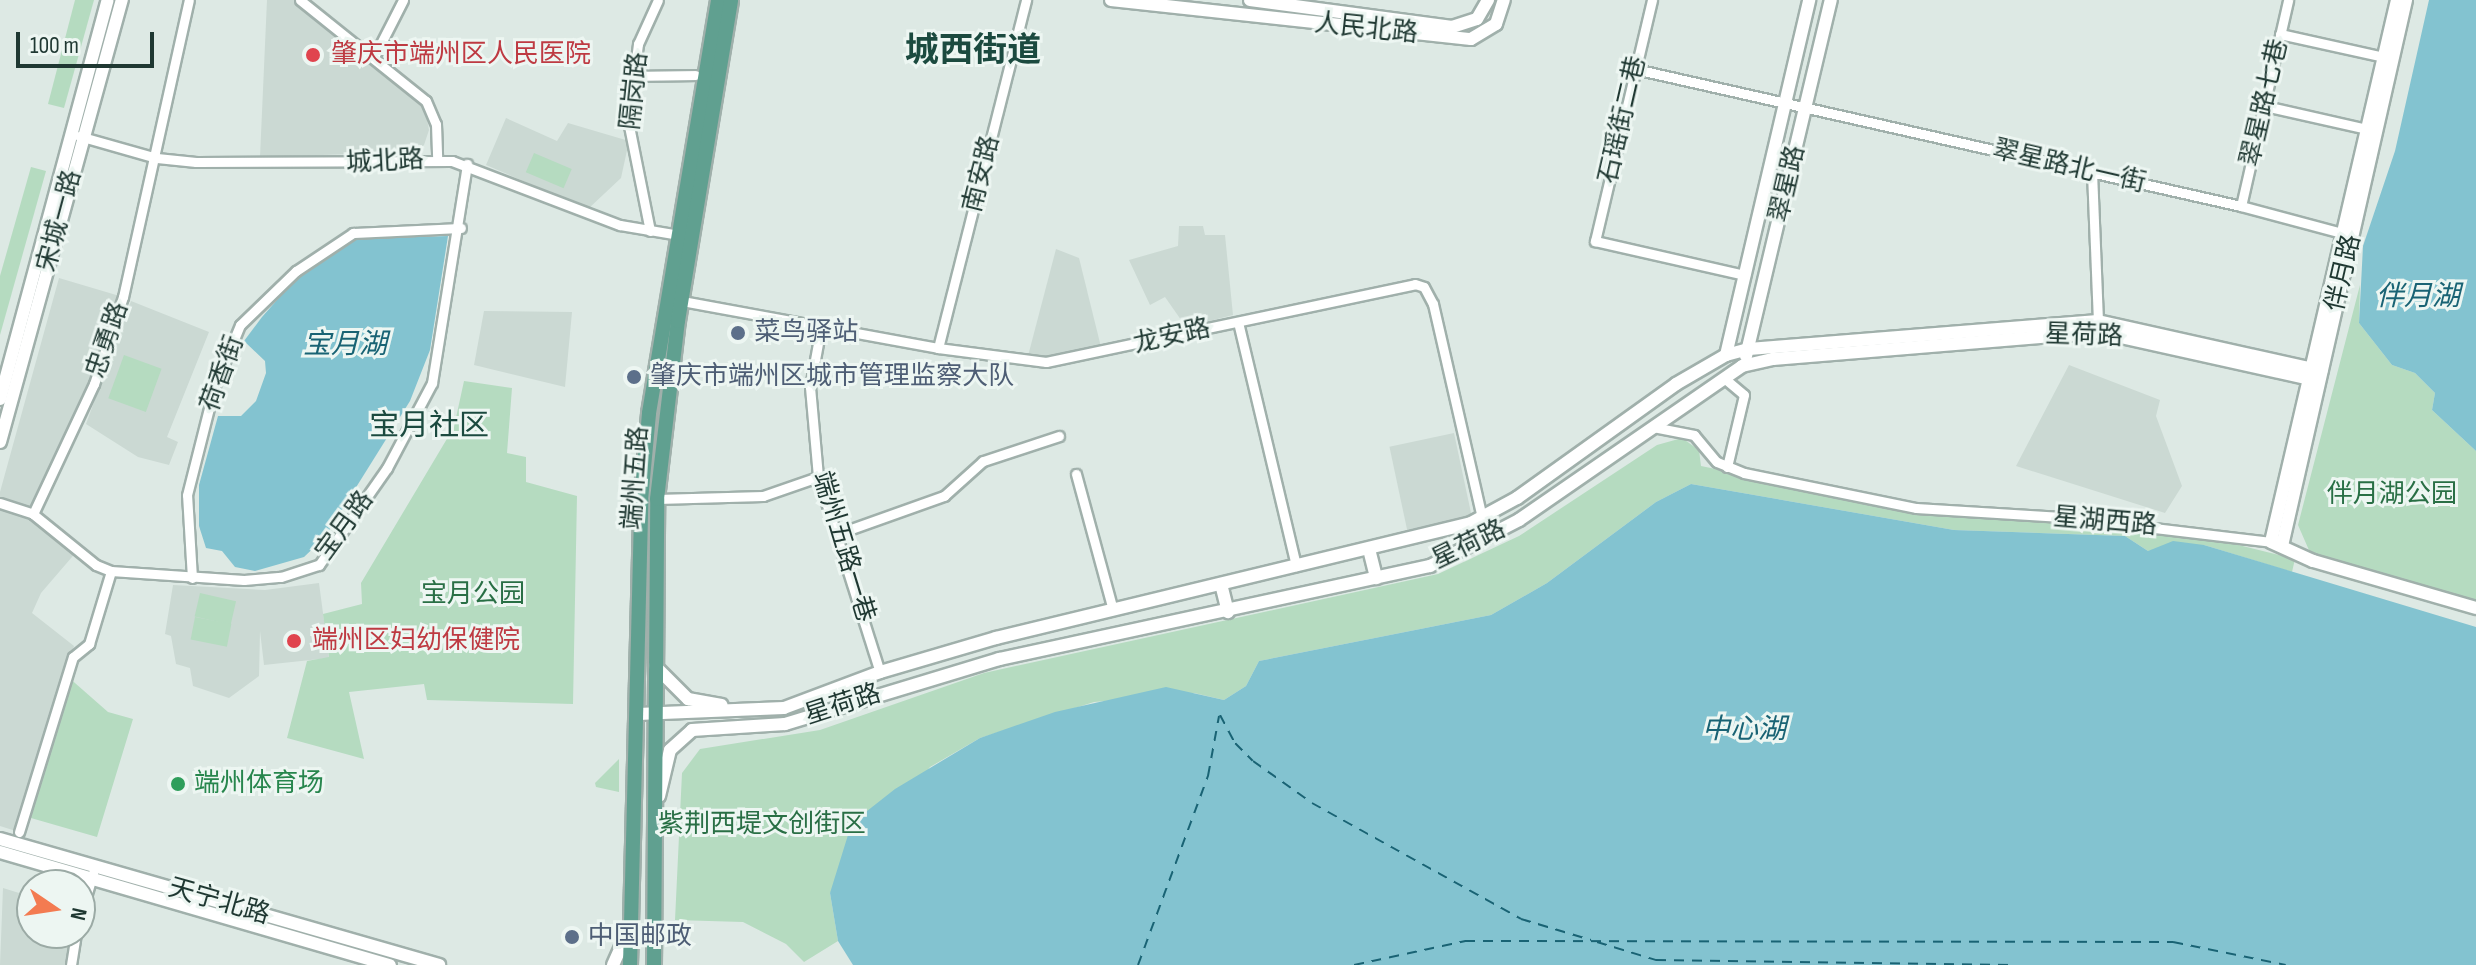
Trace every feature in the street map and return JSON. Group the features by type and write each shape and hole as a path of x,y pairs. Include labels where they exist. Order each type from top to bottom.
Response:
{"main road":[{"name":"端州五路","path":"654,965 655,818 645,714 652,662 657,499 669,297 718,0"},
{"name":"端州五路","path":"630,965 645,714 641,500 643,412 731,0"}],"street":[{"name":"宋城一路","path":"0,442 108,0"},
{"name":"宋城一路","path":"0,399 76,135 122,0"},
{"name":"忠勇路","path":"33,514 94,384 123,297 157,158 189,0"},
{"path":"300,0 374,57 433,113 437,160"},
{"path":"374,57 403,0"},
{"name":"隔岗路","path":"650,231 628,121 638,44 658,0"},
{"name":"南安路","path":"938,348 1026,0"},
{"name":"人民北路","path":"1111,0 1471,39 1496,24 1504,0"},
{"name":"人民北路","path":"1250,0 1452,27 1468,25 1488,0"},
{"name":"石瑶街二巷","path":"1652,0 1595,241 1745,275"},
{"name":"翠星路","path":"1726,355 1809,0"},
{"name":"翠星路","path":"1742,366 1749,349 1831,0"},
{"name":"翠星路七巷","path":"2241,206 2288,0"},
{"name":"伴月路","path":"2348,235 2367,129 2397,0"},
{"name":"伴月路","path":"2276,544 2406,0"},
{"path":"2280,34 2384,57"},
{"name":"翠星路北一街","path":"1635,69 2241,206 2348,235"},
{"path":"632,76 695,75"},
{"path":"2265,106 2367,129"},
{"name":"城北路","path":"76,135 157,158 284,165 437,160 467,164 620,225 679,235"},
{"name":"宝月路","path":"0,503 33,514 96,565 111,571 192,578 281,577 308,570 329,557 405,437 432,383 461,228 467,164"},
{"path":"2092,172 2098,327"},
{"name":"荷香街","path":"192,578 187,495 214,388 240,325 296,271 353,233 461,228"},
{"name":"龙安路","path":"669,297 938,348 1065,360 1403,286 1424,287 1433,304 1482,518"},
{"path":"1238,322 1296,566"},
{"path":"1733,324 1754,328"},
{"name":"端州五路一巷","path":"821,327 810,387 818,477 880,672"},
{"name":"星荷路","path":"655,818 670,750 692,730 785,724 999,659 1430,566 1480,545 1742,366 1801,356 2098,327"},
{"name":"星荷路","path":"645,714 784,708 880,672 1482,518 1676,384 1726,355 1749,349 2098,327 2315,375"},
{"path":"1724,378 1744,395 1727,467"},
{"path":"1676,384 1688,400"},
{"path":"1649,427 1694,435 1727,467"},
{"path":"837,534 944,496 983,461 1059,436"},
{"name":"星湖西路","path":"1727,467 1916,508 2062,517 2276,544 2313,561 2476,608"},
{"path":"1076,474 1113,610"},
{"path":"657,499 763,496 818,477"},
{"path":"1369,549 1376,578"},
{"path":"19,832 73,657 89,644 111,571"},
{"path":"1221,584 1228,612"},
{"path":"652,662 672,687 697,704 784,708"},
{"name":"天宁北路","path":"0,839 85,869"},
{"name":"天宁北路","path":"0,852 79,869"},
{"name":"天宁北路","path":"96,873 390,965"},
{"name":"天宁北路","path":"96,873 439,965"},
{"path":"613,965 634,918"}],"shaded area":[{"name":"肇庆市端州区人民医院","path":"267,0 298,0 425,109 429,130 424,145 415,152 260,157"},
{"path":"506,118 557,141 568,123 629,141 621,178 588,209 486,165"},
{"path":"1179,226 1203,226 1205,235 1225,235 1233,315 1186,327 1165,297 1150,305 1129,260 1178,246"},
{"path":"1056,249 1079,258 1101,347 1057,358 1028,356"},
{"path":"59,278 123,297 94,384 33,513 78,550 41,593 32,613 74,646 19,832 0,826 0,492"},
{"path":"131,301 209,332 167,437 178,442 169,465 138,457 86,424"},
{"path":"484,311 572,312 565,387 474,365"},
{"path":"2069,365 2160,400 2156,416 2182,486 2165,513 2016,466"},
{"path":"1454,433 1472,516 1407,530 1389,447"},
{"path":"319,583 329,658 264,665 260,631 259,676 229,698 193,686 190,668 176,664 171,636 165,634 173,585 265,590"},
{"path":"3,888 16,892 16,949 73,949 70,965 0,965"}],"green space":[{"path":"75,0 94,0 64,108 48,104"},
{"path":"534,153 572,169 564,188 526,172"},
{"path":"31,167 46,171 0,335 0,276"},
{"name":"伴月湖公园","path":"2360,285 2359,323 2392,365 2415,373 2435,393 2432,410 2476,451 2476,614 2315,564 2298,525"},
{"path":"124,355 162,369 146,412 108,398"},
{"name":"宝月公园","path":"464,381 512,388 507,453 526,457 526,482 577,496 573,704 427,700 424,684 349,692 364,759 287,738 307,661 329,657 323,614 362,604 361,583 454,427"},
{"name":"紫荆西堤文创街区","path":"1682,438 1699,450 1701,466 1901,507 1969,517 2170,528 2295,559 2292,572 2204,545 2148,551 2125,536 1954,530 1691,484 1656,502 1547,583 1491,615 1259,661 1246,686 1224,700 1194,693 1094,702 980,738 930,767 830,893 838,941 804,962 786,944 743,922 675,920 682,773 700,749 820,730 984,673 1438,574 1519,536 1657,445"},
{"path":"200,593 236,601 231,625 195,616"},
{"path":"195,617 231,624 227,647 191,640"},
{"path":"67,676 108,712 133,719 97,837 24,816"},
{"path":"619,759 619,792 596,787 595,783"}],"water":[{"name":"伴月湖","path":"2429,0 2476,0 2476,451 2432,410 2435,393 2415,373 2392,365 2359,323 2363,246 2395,151"},
{"name":"宝月湖","path":"448,236 430,350 410,401 325,537 304,557 255,571 235,567 222,551 206,548 199,526 199,485 218,416 241,416 256,401 266,373 265,361 244,341 262,317 292,283 351,239"},
{"name":"中心湖","path":"1691,484 1954,530 2125,536 2148,551 2173,541 2204,545 2476,627 2476,965 853,965 838,941 830,893 848,835 862,815 895,789 980,738 1055,712 1166,687 1224,700 1246,686 1259,661 1491,615 1547,583 1656,502"}],"ferry route":[{"path":"1220,715 1235,743 1253,761 1312,803 1521,919 1591,940"},
{"path":"1138,965 1208,776 1219,716"},
{"path":"1354,965 1465,941 2173,942 2286,965"},
{"path":"1597,942 1656,960 2013,965"}],"place":[{"name":"肇庆市端州区人民医院","path":"313,55"},
{"name":"菜鸟驿站","path":"738,333"},
{"name":"肇庆市端州区城市管理监察大队","path":"634,377"},
{"name":"端州区妇幼保健院","path":"294,641"},
{"name":"端州体育场","path":"178,784"},
{"name":"中国邮政","path":"572,937"}],"district":[{"name":"城西街道","path":"973,51"},
{"name":"宝月社区","path":"429,426"}]}
